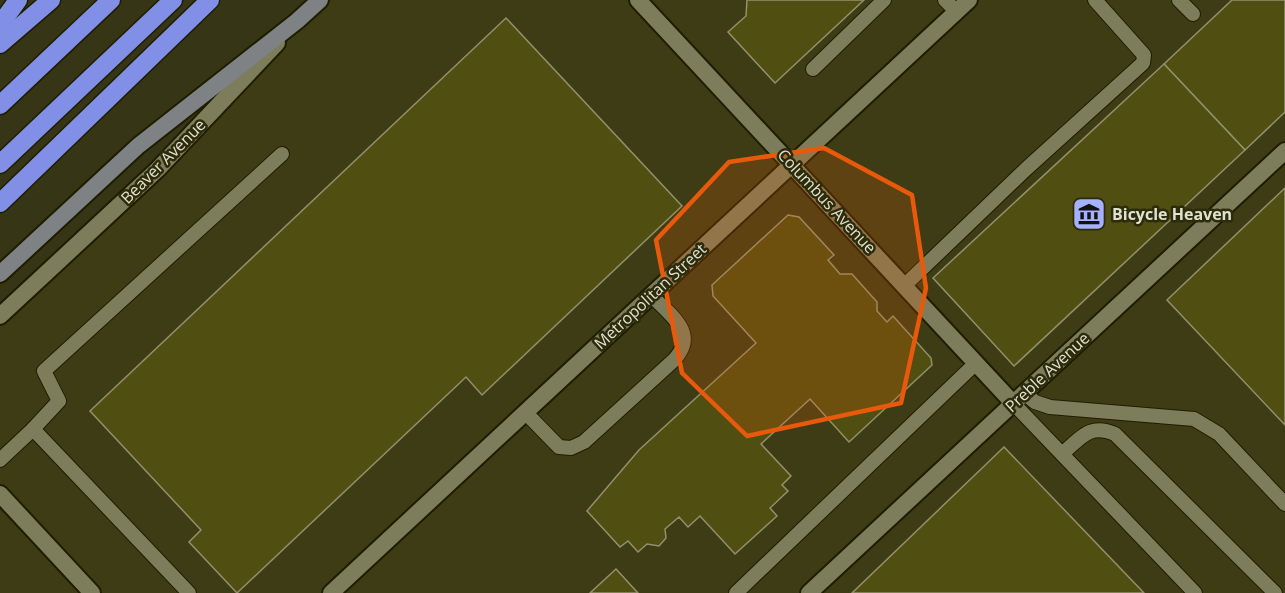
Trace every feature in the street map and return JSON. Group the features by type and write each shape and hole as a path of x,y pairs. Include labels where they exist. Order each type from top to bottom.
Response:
{"highway":[{"path":"0,25 18,0"},
{"path":"0,45 51,0"},
{"path":"0,105 111,0"},
{"path":"0,164 173,0"},
{"path":"0,203 210,0"}],"main road":[{"name":"Beaver Avenue","path":"297,21 320,0"},
{"path":"0,274 138,146 297,21"}],"street":[{"name":"Columbus Avenue","path":"638,0 976,363 1018,398"},
{"name":"Metropolitan Street","path":"331,593 792,164 957,4"},
{"name":"Beaver Avenue","path":"0,316 171,156 297,21"},
{"name":"Preble Avenue","path":"808,593 1285,151"},
{"path":"0,494 92,593"}],"lane":[{"path":"813,69 884,0"},
{"path":"905,285 1026,169 1143,63 1144,55 1095,0"},
{"path":"1179,0 1193,14"},
{"path":"0,460 59,401 44,371 282,154"},
{"path":"525,412 559,447 571,448 584,442 674,360 683,350 685,337 678,324 651,295"},
{"path":"735,593 976,363"},
{"path":"1018,398 1062,454 1194,593"},
{"path":"1018,398 1050,407 1194,419 1218,434 1285,504"},
{"path":"33,429 189,593"},
{"path":"1062,454 1090,430 1104,429 1115,434 1275,593"}],"highlighted area":[{"path":"824,148 912,195 926,288 901,403 747,436 682,373 656,240 729,162"}],"shaded area":[{"path":"320,0 1285,0 1285,593 0,593 0,316"}],"building":[{"path":"747,0 864,0 775,83 728,32 746,16"},
{"path":"1232,0 1285,0 1285,112 1245,150 1164,64"},
{"path":"506,18 682,206 482,395 466,377 237,593 189,542 201,530 90,411"},
{"name":"Bicycle Heaven","path":"1164,64 1245,150 1014,366 933,278"},
{"path":"1285,188 1285,425 1167,300"},
{"path":"788,215 799,217 834,255 828,260 840,274 852,274 877,302 877,311 887,322 893,316 931,358 932,365 849,442 810,399 761,444 791,476 782,485 788,491 770,508 777,516 735,554 700,516 688,527 679,517 665,529 666,538 659,546 647,544 638,552 628,541 620,547 587,511 639,450 756,343 713,296 712,285"},
{"path":"1004,447 1144,593 852,593"},
{"path":"616,569 638,593 590,593"}],"place":[{"name":"Bicycle Heaven","path":"1089,214"}]}
